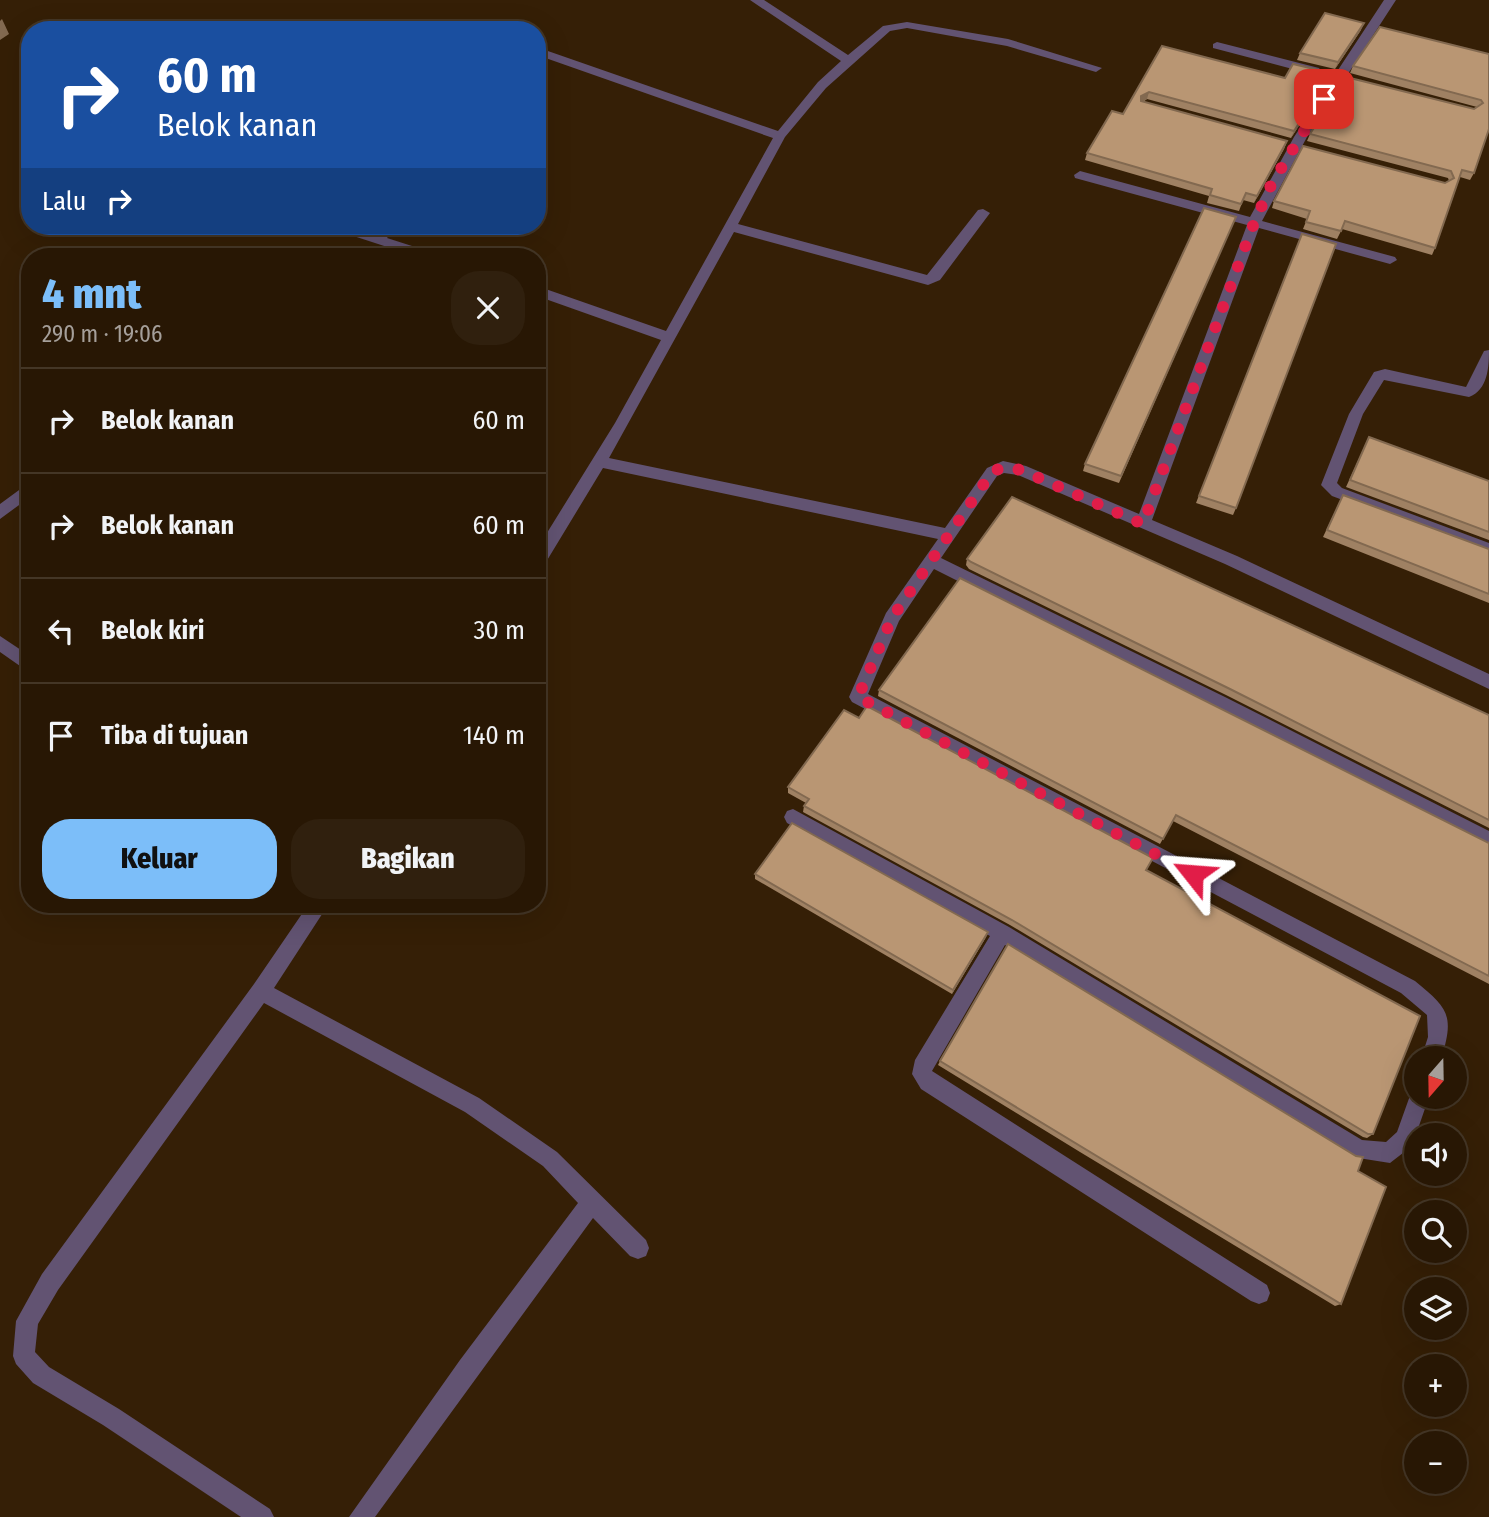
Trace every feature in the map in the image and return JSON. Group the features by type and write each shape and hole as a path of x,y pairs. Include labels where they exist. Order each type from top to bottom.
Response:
{"street":[{"path":"756,0 848,60"},
{"path":"1143,524 1254,223 1272,183 1344,79 1390,0"},
{"path":"546,549 600,462 780,136 822,85 848,60 887,28 907,25 1008,43 1096,68"},
{"path":"1217,46 1344,79"},
{"path":"546,54 780,136"},
{"path":"1080,175 1390,260"},
{"path":"729,226 928,280 935,277 983,213"},
{"path":"363,235 403,248"},
{"path":"378,240 382,235"},
{"path":"546,294 668,337"},
{"path":"1489,355 1474,388 1469,391 1459,392 1385,374 1379,376 1356,414 1329,485 1337,492 1489,549"},
{"path":"600,462 949,535"},
{"path":"1435,1046 1438,1037 1436,1011 1408,988 858,697 892,618 992,472 1003,467 1021,470 1231,560 1489,682"},
{"path":"0,513 21,496"},
{"path":"932,561 1489,839"},
{"path":"0,643 21,659"},
{"path":"793,817 1002,933 1359,1150 1390,1153 1405,1139 1415,1110"},
{"path":"262,1517 111,1417 41,1375 24,1356 27,1321 50,1282 261,991 314,913"},
{"path":"1002,933 922,1067 922,1074 928,1082 1259,1293"},
{"path":"261,991 472,1105 550,1159 638,1248"},
{"path":"361,1517 592,1202"}],"building":[{"path":"1325,13 1364,23 1338,62 1300,53"},
{"path":"1380,27 1489,54 1489,129 1474,173 1462,170 1435,248 1345,221 1341,231 1306,222 1310,211 1274,201 1303,146 1445,183 1454,178 1451,171 1310,134 1346,77 1474,109 1483,103 1481,100 1353,66"},
{"path":"1162,46 1285,78 1293,64 1331,73 1294,131 1149,92 1141,96 1141,101 1287,141 1257,196 1246,193 1241,204 1210,195 1212,189 1087,153 1112,111 1123,114"},
{"path":"1204,208 1236,217 1121,476 1085,464"},
{"path":"1302,234 1336,244 1236,508 1199,496"},
{"path":"1369,437 1489,481 1489,532 1350,480"},
{"path":"1343,495 1489,549 1489,594 1327,530"},
{"path":"1012,497 1489,715 1489,820 971,562 967,559"},
{"path":"960,578 1489,843 1489,976 1176,815 1163,839 879,690"},
{"path":"867,706 1153,858 1146,870 1420,1016 1408,1046 1404,1046 1404,1056 1373,1134 1368,1134 1012,920 804,806 809,799 788,787 844,710 859,718"},
{"path":"792,823 988,932 953,990 755,874"},
{"path":"1008,944 1356,1156 1363,1157 1358,1171 1386,1187 1341,1304 940,1061"}],"route":[{"path":"1193,874 858,697 892,618 992,472 1003,467 1021,470 1143,524 1254,223 1272,183 1324,99"}]}
